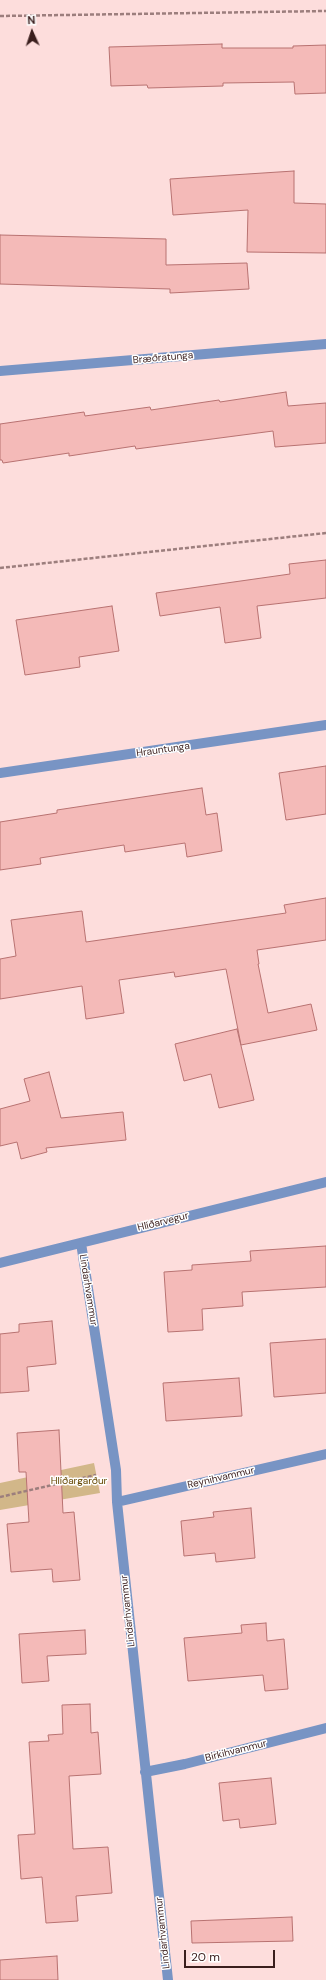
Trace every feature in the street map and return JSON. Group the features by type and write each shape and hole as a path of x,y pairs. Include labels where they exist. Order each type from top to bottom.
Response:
{"street":[{"name":"Bræðratunga","path":"0,371 326,344"},
{"name":"Hrauntunga","path":"0,773 326,725"},
{"name":"Hlíðarvegur","path":"0,1263 326,1182"},
{"name":"Lindarhvammur","path":"81,1244 116,1470 117,1502 168,1980"},
{"name":"Reynihvammur","path":"117,1502 326,1454"},
{"name":"Birkihvammur","path":"145,1772 185,1764 326,1728"}],"path":[{"path":"0,16 326,11"},
{"path":"0,568 326,533"},
{"path":"0,1497 116,1470"}],"green space":[{"name":"Hlíðargarður","path":"94,1463 100,1493 0,1510 0,1483"}],"building":[{"path":"222,44 222,48 293,48 293,46 326,45 326,93 295,94 294,82 223,83 223,86 148,88 147,85 111,86 109,47"},
{"path":"294,171 294,203 326,204 326,253 247,252 248,210 173,215 170,179"},
{"path":"0,235 166,239 166,265 247,263 249,289 170,293 170,289 0,284"},
{"path":"286,392 288,406 326,403 326,443 275,447 273,431 136,449 135,446 69,456 69,453 3,463 2,460 0,460 0,424 84,412 85,416 150,407 151,410"},
{"path":"326,560 326,598 257,606 261,638 225,643 220,607 160,616 156,593 290,574 289,564"},
{"path":"112,606 119,651 79,657 80,667 25,675 16,620"},
{"path":"326,766 326,814 286,820 279,773"},
{"path":"202,788 206,815 217,813 222,851 187,857 185,843 125,852 124,845 40,858 41,864 0,870 0,822 57,813 57,810"},
{"path":"326,898 326,940 257,950 258,964 268,1013 311,1004 317,1030 241,1045 226,969 175,977 174,972 119,980 124,1013 86,1019 82,986 0,999 0,959 16,956 11,920 82,911 86,942 286,913 284,905"},
{"path":"237,1029 254,1100 219,1108 211,1074 184,1081 175,1044"},
{"path":"49,1072 61,1118 123,1112 126,1140 46,1148 47,1152 21,1159 17,1142 0,1146 0,1109 30,1101 24,1079"},
{"path":"326,1246 326,1287 242,1292 243,1306 202,1309 203,1330 168,1332 164,1272 192,1270 192,1265 251,1261 250,1251"},
{"path":"52,1321 56,1364 27,1367 29,1391 0,1393 0,1334 19,1332 19,1324"},
{"path":"326,1339 326,1393 274,1397 270,1343"},
{"path":"239,1378 242,1416 166,1421 163,1383"},
{"path":"59,1430 63,1513 74,1512 80,1580 53,1582 52,1569 11,1572 7,1524 29,1522 26,1472 19,1472 17,1433"},
{"path":"251,1508 255,1558 216,1562 215,1553 184,1556 181,1521 214,1517 213,1512"},
{"path":"266,1623 267,1641 284,1639 288,1689 265,1691 263,1675 188,1681 184,1638 242,1633 241,1625"},
{"path":"85,1630 86,1654 47,1656 49,1681 22,1683 19,1634"},
{"path":"90,1704 91,1733 98,1732 101,1774 69,1776 73,1849 108,1847 112,1893 76,1896 78,1921 46,1923 42,1877 21,1879 18,1835 35,1834 29,1742 49,1741 48,1735 63,1734 62,1705"},
{"path":"271,1778 276,1824 240,1828 239,1819 223,1821 219,1783"},
{"path":"292,1917 293,1941 192,1943 191,1921"},
{"path":"57,1956 58,1980 0,1980 0,1960"}]}
